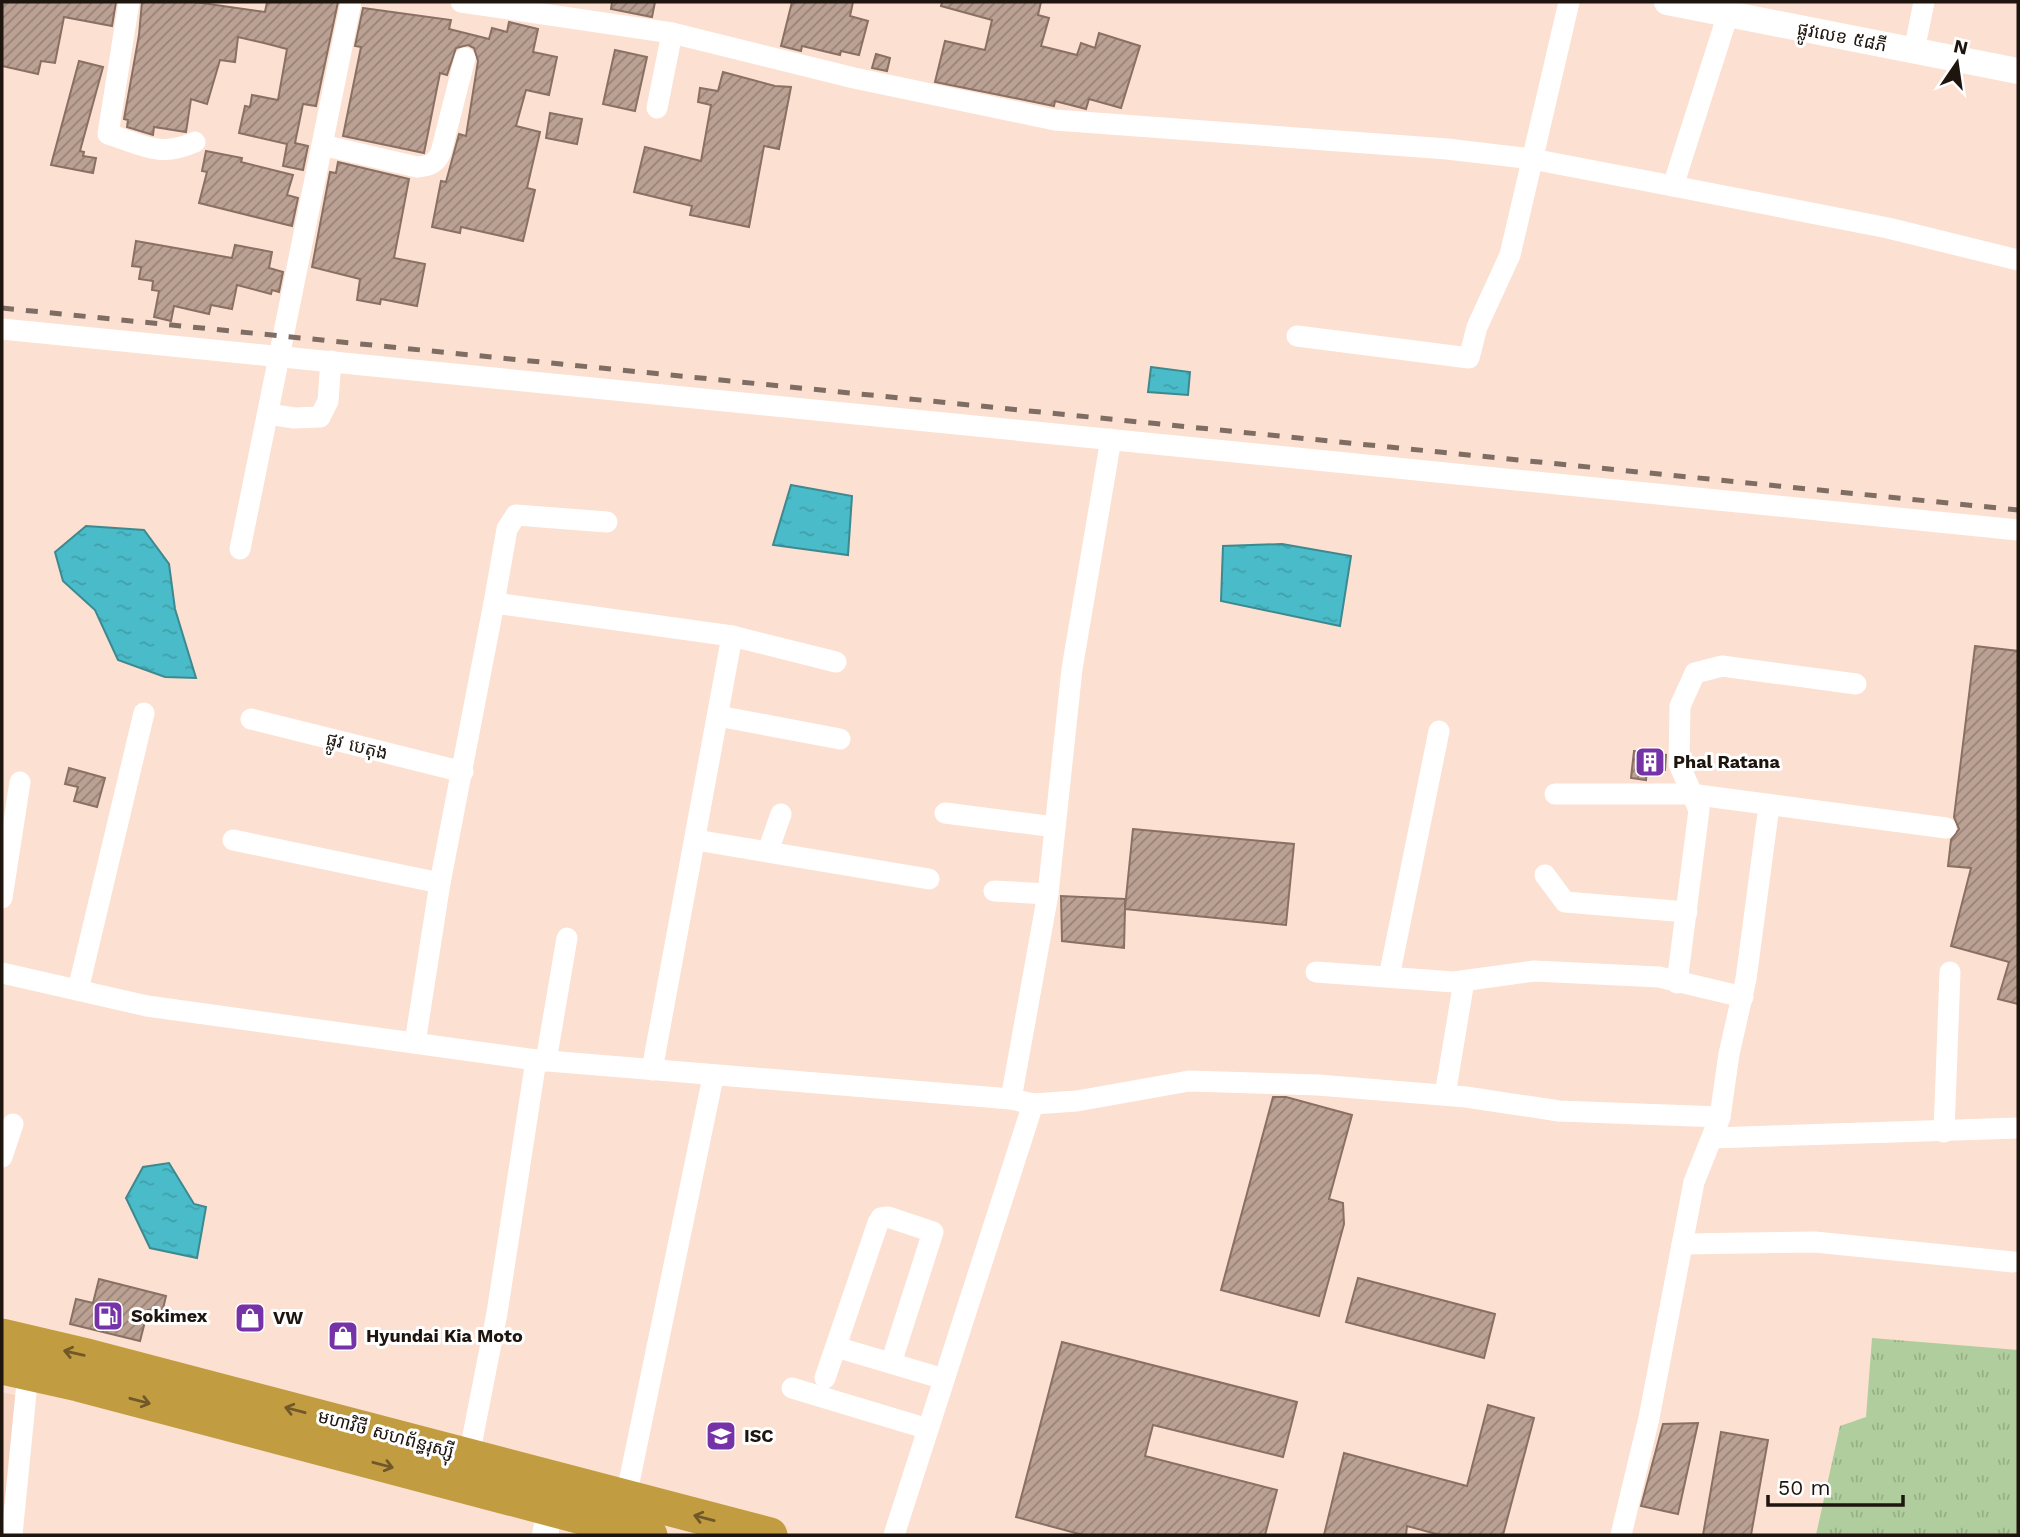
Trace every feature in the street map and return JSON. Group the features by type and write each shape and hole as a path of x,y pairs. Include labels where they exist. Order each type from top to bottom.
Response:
{"highway":[{"name":"មហាវិថី សហព័ន្ធរុស្ស៊ី","path":"2,1336 330,1435 547,1522 650,1535"},
{"name":"មហាវិថី សហព័ន្ធរុស្ស៊ី","path":"15,1370 330,1435 469,1456 770,1535"}],"street":[{"path":"129,2 108,134 159,150 175,151 195,142"},
{"path":"240,549 351,2"},
{"path":"461,2 672,33 854,78 1055,120 1447,149 1532,159 1888,228 2018,260"},
{"path":"1297,336 1469,358 1476,327 1510,255 1570,2"},
{"name":"ផ្លូវលេខ ៥៨ភី","path":"1667,2 2018,71"},
{"path":"1914,51 1924,2"},
{"path":"1673,186 1728,14"},
{"path":"657,108 672,33"},
{"path":"322,145 417,167 429,166 441,152 466,58"},
{"path":"2,329 2018,530"},
{"path":"268,414 320,417 328,401 331,362"},
{"path":"1011,1099 1048,894 1072,669 1111,439"},
{"path":"415,1043 440,883 507,529 516,515 607,522"},
{"path":"494,603 732,636 836,662"},
{"path":"652,1070 732,636"},
{"path":"1677,984 1699,820 1699,810 1679,764 1680,706 1695,673 1722,666 1856,684"},
{"path":"78,990 144,713"},
{"path":"718,716 839,739"},
{"name":"ផ្លូវ បេតុង","path":"251,719 463,772"},
{"path":"1389,977 1439,731"},
{"path":"2,898 20,782"},
{"path":"1555,794 1690,794 1946,828"},
{"path":"1621,1535 1649,1418 1694,1182 1720,1117 1729,1054 1742,997 1769,806"},
{"path":"945,813 1055,827"},
{"path":"768,851 781,814"},
{"path":"233,840 440,883"},
{"path":"696,840 929,879"},
{"path":"1545,875 1565,902 1687,912"},
{"path":"994,891 1048,894"},
{"path":"469,1456 498,1313 541,1061 567,938"},
{"path":"1316,972 1464,981 1534,971 1659,976 1677,984 1742,997"},
{"path":"1944,1132 1950,972"},
{"path":"2,973 147,1006 541,1061 1011,1099 1032,1104 1077,1101 1189,1081 1318,1085 1445,1095 1559,1111 1720,1117"},
{"path":"1445,1095 1464,981"},
{"path":"626,1497 713,1077"},
{"path":"894,1535 1032,1104"},
{"path":"2,1157 13,1124"},
{"path":"1712,1138 2018,1128"},
{"path":"825,1378 881,1218 928,1228 933,1232 933,1239 891,1363"},
{"path":"1682,1244 1815,1242 2013,1262"},
{"path":"836,1347 944,1379"},
{"path":"12,1535 15,1370"},
{"path":"792,1388 928,1429"}],"shaded area":[{"path":"2,1392 22,1397 7,1535 2,1535"}],"green space":[{"path":"1872,1338 2018,1350 2018,1535 1816,1535 1840,1426 1866,1417"}],"water":[{"path":"1151,367 1190,372 1188,395 1148,392"},
{"path":"791,485 852,496 848,555 773,545"},
{"path":"86,526 144,530 169,564 175,609 196,678 165,677 118,660 95,610 63,581 55,552"},
{"path":"1282,544 1351,556 1340,626 1221,601 1223,546"},
{"path":"169,1163 194,1204 206,1207 197,1258 150,1248 126,1198 143,1167"}],"building":[{"path":"2,2 116,2 112,26 64,17 55,63 41,61 38,74 2,66"},
{"path":"142,2 195,2 265,12 267,2 338,2 316,106 303,104 295,143 308,146 303,170 283,166 287,144 239,133 245,106 250,107 252,95 278,100 287,49 264,43 238,37 235,62 220,60 207,104 191,99 186,132 154,127 153,135 127,127 128,120 124,119"},
{"path":"612,2 655,2 652,17 611,9"},
{"path":"792,2 853,2 850,16 868,21 859,55 841,51 840,55 802,46 801,51 781,46"},
{"path":"942,2 1041,2 1038,15 1049,18 1041,46 1077,55 1081,43 1095,48 1099,33 1140,46 1121,108 1089,99 1086,109 1055,101 1054,106 935,82 945,41 985,50 992,20 941,6"},
{"path":"363,8 451,20 449,29 489,39 492,28 507,32 509,22 538,29 533,52 557,57 549,95 526,90 516,126 540,132 527,188 535,190 523,241 461,227 460,233 432,227 441,181 446,182 459,134 466,136 478,61 474,48 468,45 456,48 447,75 440,73 424,153 343,136 361,47 355,46"},
{"path":"615,50 647,57 635,111 603,104"},
{"path":"876,54 890,58 887,71 872,68"},
{"path":"79,61 103,67 80,151 84,152 83,156 96,158 93,173 51,165"},
{"path":"723,72 775,86 791,87 779,149 764,146 749,227 690,215 692,206 634,192 645,147 701,161 711,105 698,102 700,88 718,91"},
{"path":"550,113 582,119 577,144 546,138"},
{"path":"206,151 242,158 241,162 293,175 287,195 298,198 292,226 199,203 207,172 202,171"},
{"path":"338,162 409,179 394,258 425,264 417,306 381,299 380,304 357,300 360,279 312,267 330,172 336,173"},
{"path":"136,241 232,258 235,245 272,252 269,268 283,272 279,292 272,290 271,294 237,285 232,309 211,305 209,314 174,306 171,321 154,317 159,291 152,290 153,281 139,279 141,267 132,266"},
{"path":"1975,646 2018,651 2018,1004 1998,999 2009,962 1951,946 1971,868 1948,866 1951,840 1959,829 1954,817"},
{"name":"Phal Ratana","path":"1634,751 1666,755 1665,770 1647,769 1646,780 1631,778"},
{"path":"69,768 105,778 97,807 74,801 78,787 65,784"},
{"path":"1133,829 1294,844 1286,925 1125,909 1124,948 1062,941 1061,896 1125,899 1125,908"},
{"path":"1273,1097 1286,1097 1352,1115 1329,1199 1343,1203 1344,1224 1319,1316 1221,1290"},
{"path":"1358,1278 1495,1314 1484,1358 1346,1322"},
{"path":"99,1279 166,1296 162,1313 148,1310 140,1341 70,1324 76,1299 93,1303"},
{"path":"1062,1342 1297,1402 1283,1457 1153,1425 1145,1456 1277,1490 1265,1535 1083,1535 1016,1517"},
{"path":"1488,1405 1534,1418 1503,1535 1440,1535 1407,1526 1406,1535 1324,1535 1344,1453 1467,1486"},
{"path":"1698,1423 1678,1514 1641,1506 1663,1424"},
{"path":"1721,1432 1768,1440 1751,1535 1703,1535"}],"railway":[{"path":"2,308 2018,510"}],"place":[{"name":"Phal Ratana","path":"1650,762"},
{"name":"Sokimex","path":"108,1316"},
{"name":"VW","path":"250,1318"},
{"name":"Hyundai Kia Moto","path":"343,1336"},
{"name":"ISC","path":"721,1436"}]}
